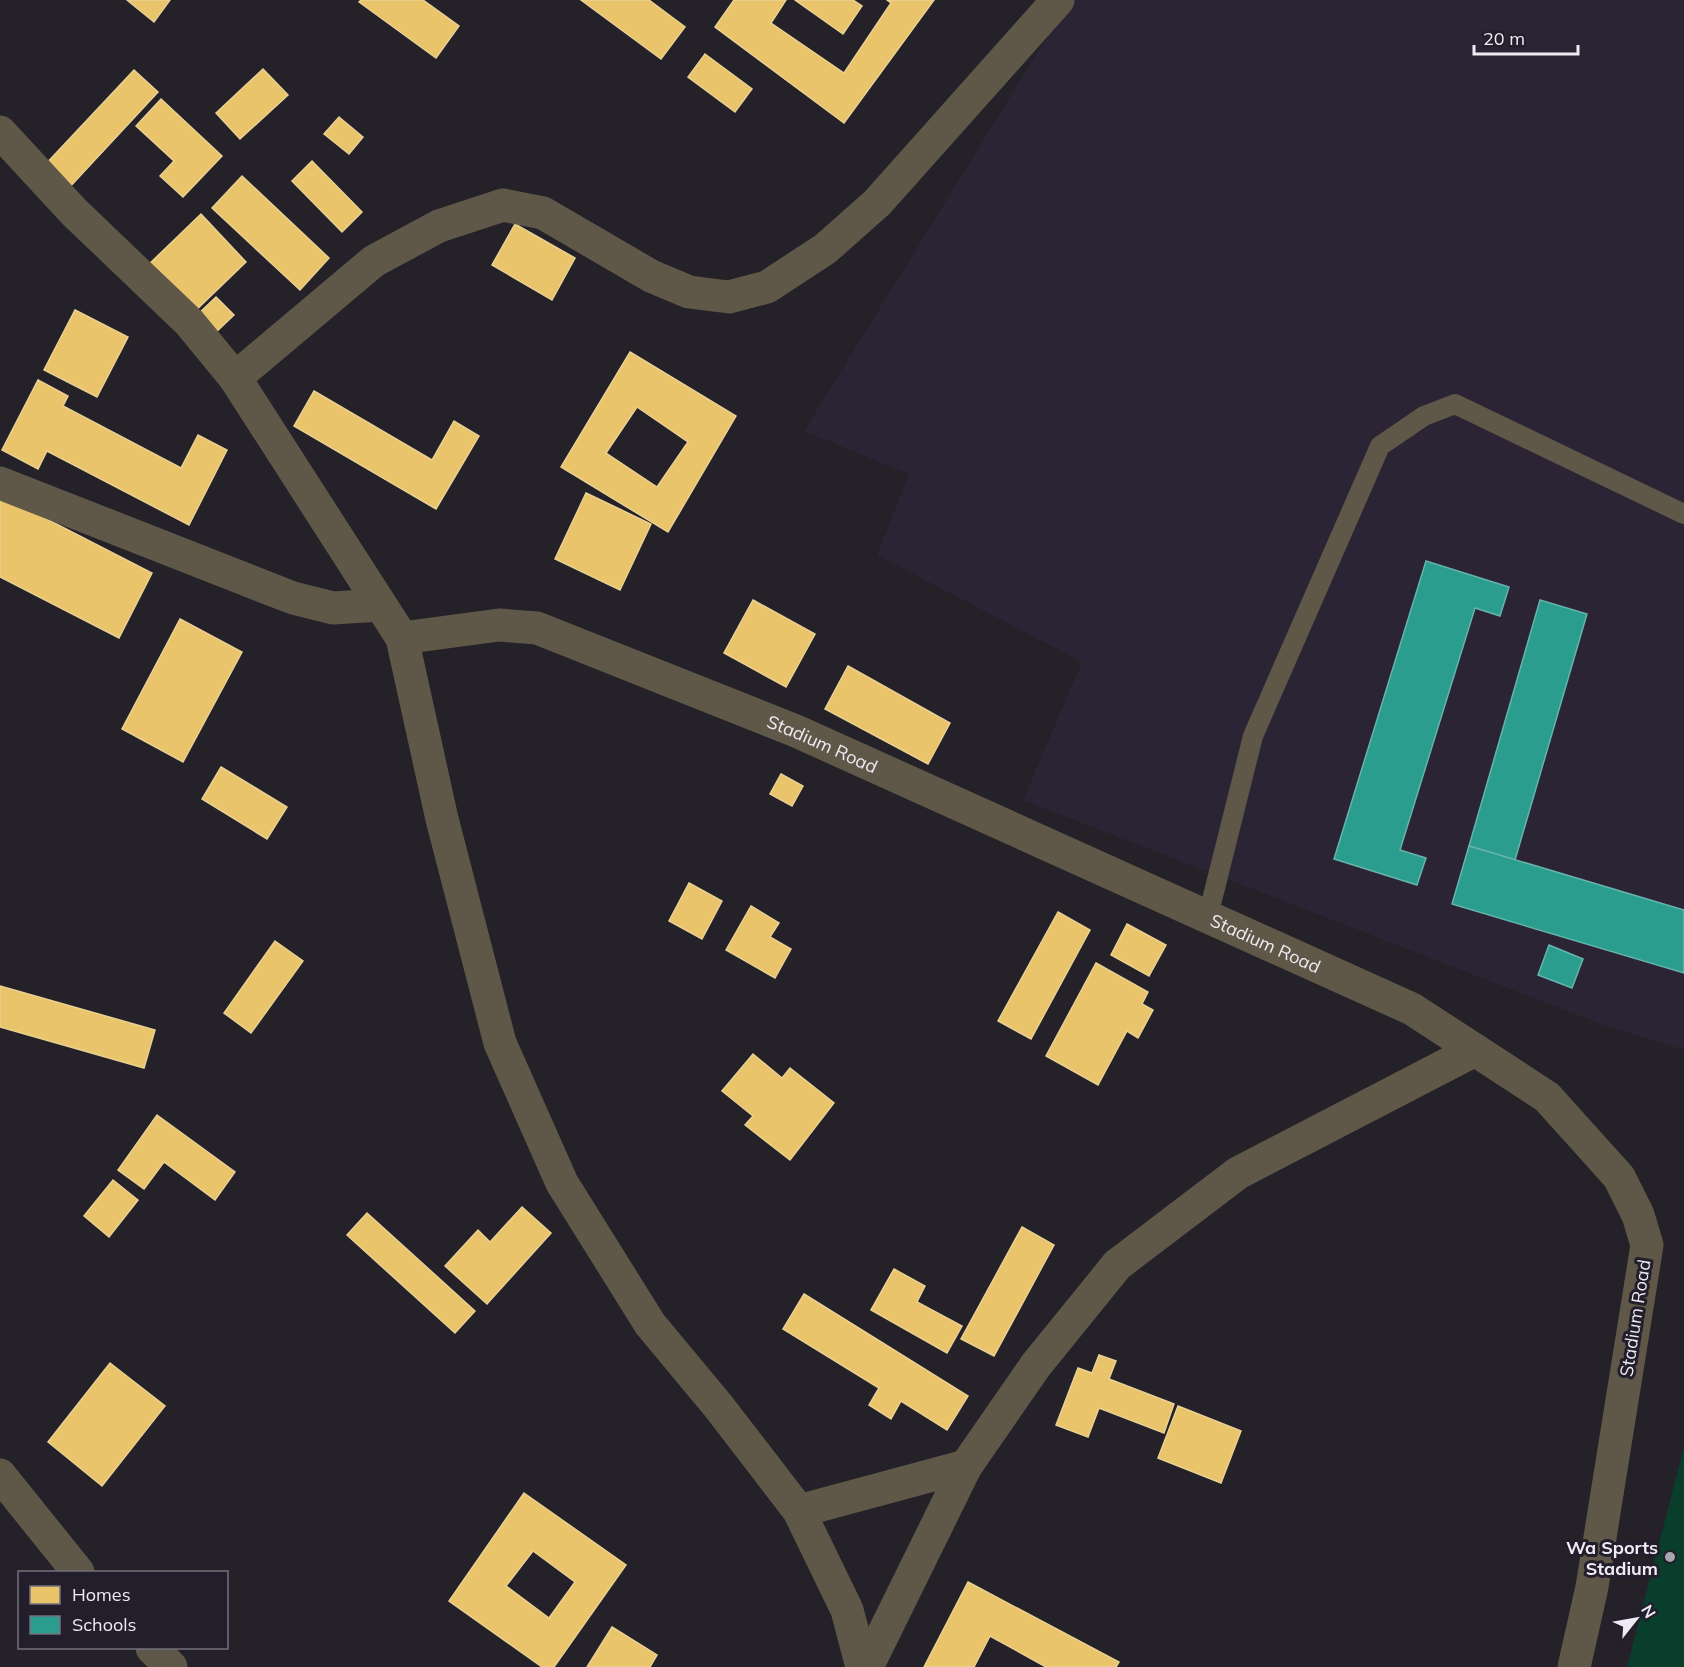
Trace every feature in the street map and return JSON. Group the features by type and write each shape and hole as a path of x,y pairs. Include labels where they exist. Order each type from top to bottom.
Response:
{"street":[{"path":"235,378 374,261 439,226 502,205 543,213 651,276 689,292 729,297 767,287 825,249 877,203 1058,0"},
{"path":"0,132 74,213 189,322 235,378 402,638 442,819 501,1043 562,1184 650,1324 719,1407 799,1511 847,1610 862,1667"},
{"path":"0,483 293,598 333,608 380,605"},
{"name":"Stadium Road","path":"402,638 499,625 537,628 796,731 1412,1009 1547,1097 1619,1177 1638,1215 1647,1245 1592,1587 1575,1667"},
{"path":"867,1667 966,1467 1036,1365 1117,1265 1238,1173 1475,1050"},
{"path":"799,1511 966,1467"},
{"path":"0,1475 77,1571"},
{"path":"154,1649 171,1667"}],"lane":[{"path":"1208,916 1253,736 1380,446 1424,416 1455,404 1684,514"}],"shaded area":[{"path":"1070,0 1684,0 1684,1050 1601,1024 1023,800 1082,662 877,555 909,474 804,431"}],"green space":[{"name":"Wa Sports Stadium","path":"1684,1447 1684,1667 1627,1667"}],"building: Homes":[{"path":"127,0 170,0 154,22"},
{"path":"361,0 423,0 459,26 436,58 359,2"},
{"path":"581,0 649,0 685,27 661,59"},
{"path":"734,0 786,0 771,23 844,73 891,3 887,0 934,0 844,123 715,27"},
{"path":"795,0 853,0 862,6 843,34"},
{"path":"705,54 752,89 735,112 688,77"},
{"path":"263,69 288,95 240,139 216,113"},
{"path":"134,70 158,92 67,190 43,167"},
{"path":"161,99 222,156 183,197 160,176 174,161 136,126"},
{"path":"339,117 363,137 349,154 324,134"},
{"path":"312,161 362,212 342,232 292,181"},
{"path":"242,176 329,258 300,290 212,208"},
{"path":"201,214 246,262 189,317 143,270"},
{"path":"515,224 575,258 552,300 492,265"},
{"path":"216,297 234,315 213,335 195,317"},
{"path":"75,310 128,337 97,397 44,370"},
{"path":"630,352 736,416 668,532 561,467","holes":["637,407 688,442 657,487 606,453"]},
{"path":"38,380 68,396 63,406 181,468 198,435 227,450 189,525 47,451 38,469 2,450"},
{"path":"314,391 432,460 454,421 479,436 436,509 294,426"},
{"path":"586,493 651,524 620,590 555,559"},
{"path":"0,495 152,573 119,638 0,577"},
{"path":"753,600 815,634 786,687 724,653"},
{"path":"180,619 242,652 183,762 122,729"},
{"path":"848,666 950,723 928,764 825,709"},
{"path":"221,767 287,807 267,839 202,799"},
{"path":"781,774 803,786 792,806 770,794"},
{"path":"689,883 722,901 702,939 669,921"},
{"path":"751,906 779,923 770,937 791,949 775,978 726,950"},
{"path":"1058,912 1090,930 1031,1039 998,1021"},
{"path":"1127,924 1166,945 1149,976 1111,955"},
{"path":"275,941 303,961 251,1033 224,1013"},
{"path":"1096,963 1148,992 1142,1004 1153,1010 1138,1038 1127,1031 1098,1085 1046,1056"},
{"path":"0,986 155,1030 144,1068 0,1027"},
{"path":"753,1054 782,1078 790,1068 834,1103 790,1160 745,1125 753,1116 722,1091"},
{"path":"157,1115 235,1172 215,1200 164,1162 144,1189 118,1170"},
{"path":"113,1180 138,1200 109,1237 84,1216"},
{"path":"522,1207 551,1233 487,1304 445,1266 478,1230 490,1242"},
{"path":"367,1213 475,1311 455,1333 347,1235"},
{"path":"1022,1227 1054,1245 994,1356 961,1339"},
{"path":"894,1269 925,1286 917,1302 962,1326 947,1353 871,1310"},
{"path":"804,1294 968,1396 947,1430 901,1401 891,1419 869,1405 879,1388 783,1329"},
{"path":"1099,1355 1116,1361 1109,1379 1174,1404 1164,1433 1099,1408 1088,1437 1056,1425 1078,1368 1092,1373"},
{"path":"110,1363 165,1406 102,1486 48,1442"},
{"path":"1178,1406 1241,1431 1221,1483 1158,1458"},
{"path":"524,1493 626,1565 554,1667 542,1667 449,1601","holes":["533,1551 575,1582 549,1618 506,1586"]},
{"path":"968,1582 1119,1662 1116,1667 1046,1667 990,1636 974,1667 924,1667"},
{"path":"612,1627 657,1655 650,1667 587,1667"}],"building: Schools":[{"path":"1426,561 1509,587 1500,616 1475,608 1400,850 1426,858 1417,885 1334,859"},
{"path":"1540,600 1587,614 1515,860 1469,846"},
{"path":"1469,846 1684,910 1684,973 1452,904"},
{"path":"1549,945 1583,959 1572,988 1538,975"}],"place":[{"name":"Wa Sports Stadium","path":"1670,1557"}]}
